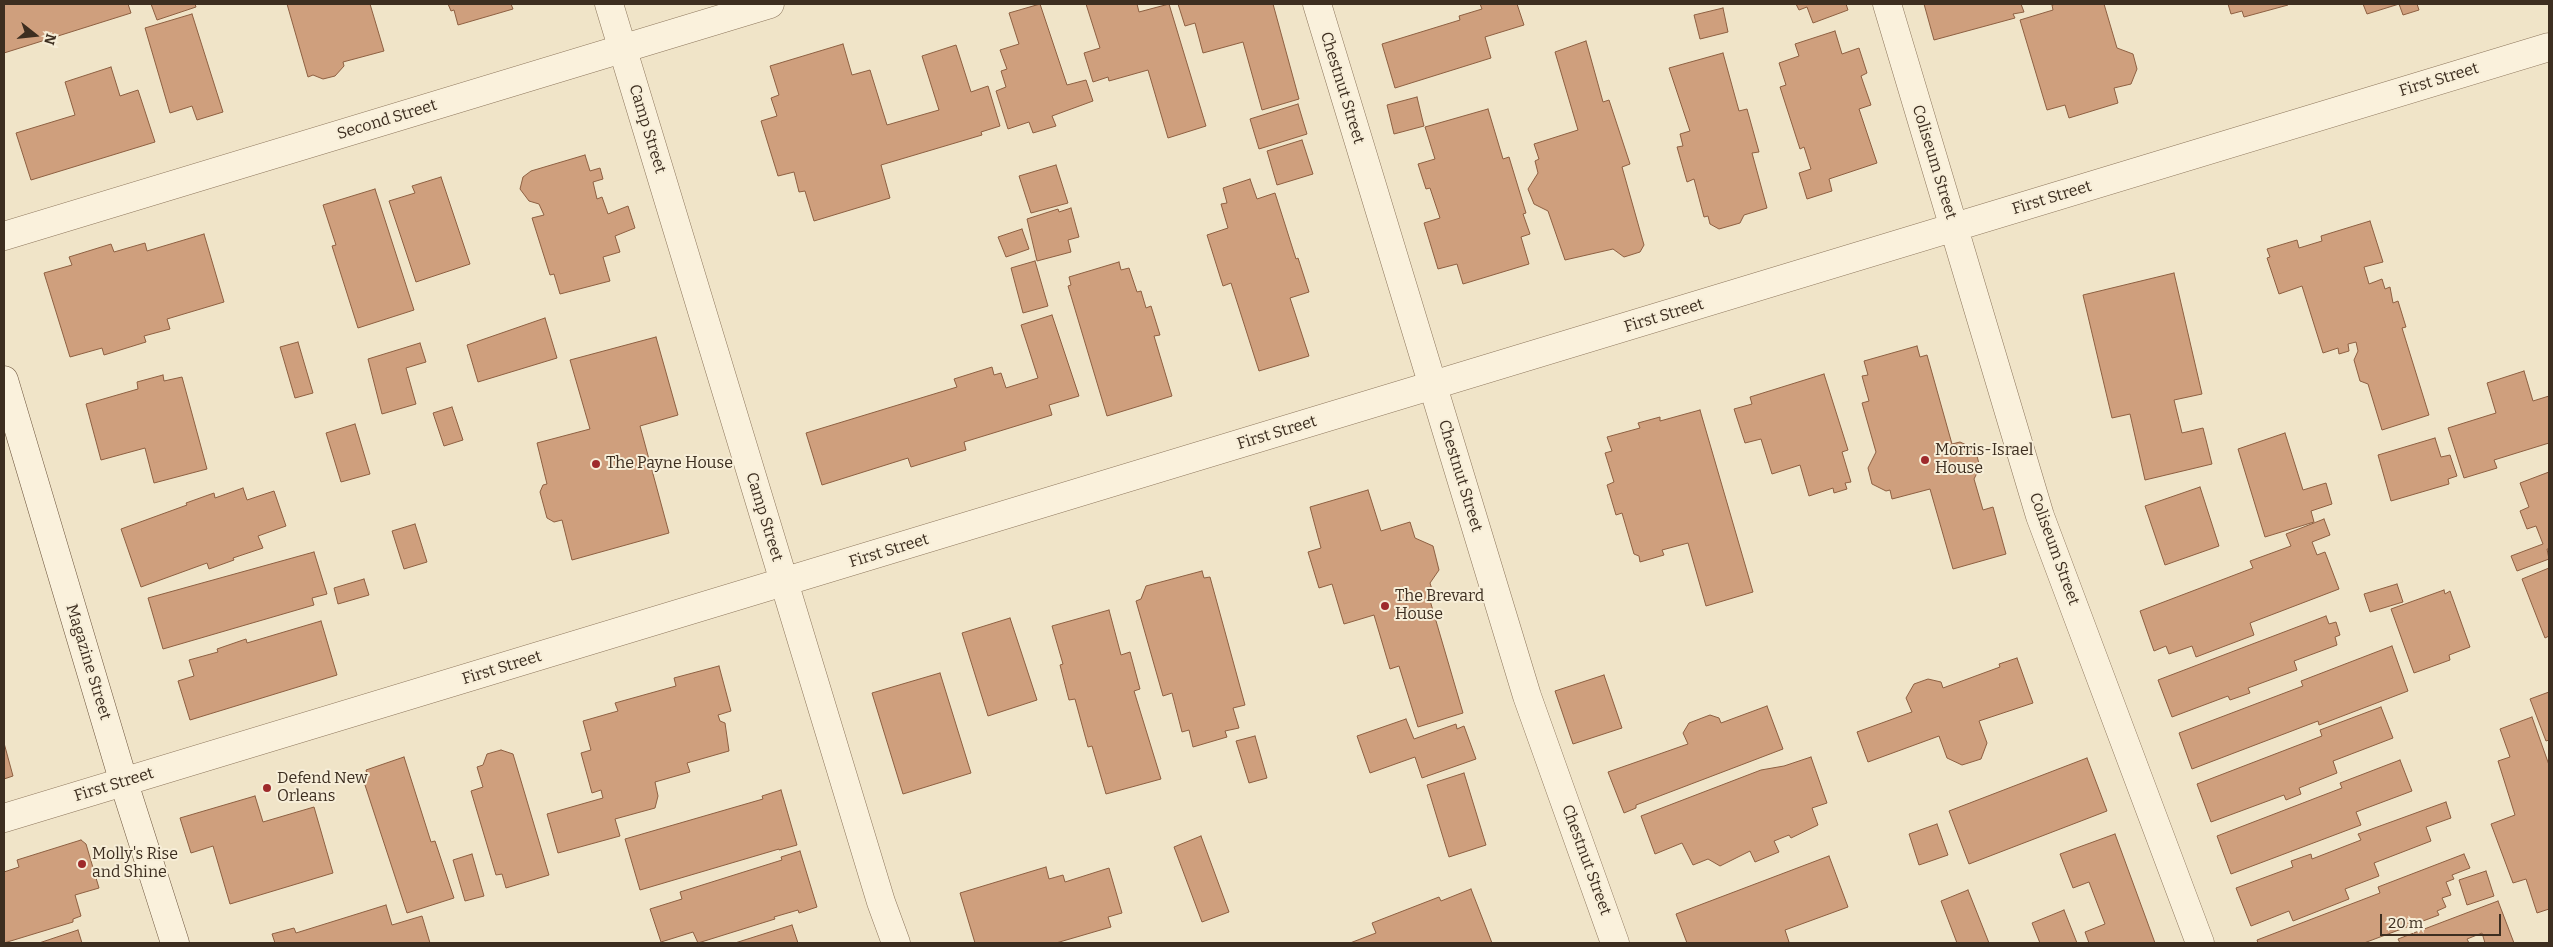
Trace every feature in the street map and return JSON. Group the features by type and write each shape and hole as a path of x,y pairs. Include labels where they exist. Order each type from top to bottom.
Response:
{"street":[{"name":"Camp Street","path":"609,4 881,902 896,943"},
{"name":"Second Street","path":"4,236 770,4"},
{"name":"Chestnut Street","path":"1317,4 1527,696 1615,943"},
{"name":"Coliseum Street","path":"1887,4 2040,516 2200,943"},
{"name":"First Street","path":"4,818 2549,47"},
{"name":"Magazine Street","path":"4,380 124,783 176,943"}],"building":[{"path":"4,4 128,4 131,13 4,53"},
{"path":"151,4 195,4 196,7 157,20"},
{"path":"287,4 370,4 384,51 343,62 344,66 335,76 323,79 313,75 308,77"},
{"path":"448,4 511,4 513,9 458,25 454,10 451,11"},
{"path":"1040,4 1067,85 1086,80 1093,101 1052,116 1056,126 1033,133 1029,122 1008,129 996,91 1006,87 1001,71 1007,69 1000,50 1019,44 1009,13"},
{"path":"1086,4 1137,4 1139,12 1169,4 1206,126 1168,138 1148,70 1109,81 1108,77 1093,82 1084,53 1100,48"},
{"path":"1178,4 1273,4 1299,99 1262,110 1243,42 1203,53 1195,23 1185,26"},
{"path":"1480,4 1517,4 1524,25 1485,37 1491,58 1395,88 1382,44 1460,20 1459,16 1482,9"},
{"path":"1796,4 1846,4 1848,10 1813,23 1807,7 1799,10"},
{"path":"1924,4 2021,4 2024,12 2013,14 2015,18 1934,40"},
{"path":"2104,4 2117,48 2133,54 2137,69 2131,84 2114,88 2118,103 2069,118 2065,105 2047,110 2020,20 2053,10 2052,5"},
{"path":"2228,4 2288,5 2244,17 2242,11 2231,14"},
{"path":"2363,4 2399,4 2367,14"},
{"path":"2399,4 2417,4 2419,10 2403,15"},
{"path":"1723,8 1728,32 1700,39 1694,15"},
{"path":"192,14 223,112 197,120 192,106 170,113 145,28"},
{"path":"1835,31 1842,54 1859,48 1867,73 1861,76 1871,105 1859,109 1877,163 1829,179 1832,191 1807,199 1799,173 1811,169 1804,147 1800,149 1780,87 1786,85 1779,63 1799,56 1795,44"},
{"path":"1586,41 1603,102 1609,100 1630,164 1622,167 1644,245 1640,252 1624,257 1613,249 1565,260 1548,211 1534,204 1528,189 1538,173 1535,161 1539,159 1534,144 1578,130 1555,52"},
{"path":"843,44 852,75 870,70 887,125 939,110 922,56 956,45 971,92 988,86 1000,126 981,132 982,135 881,165 890,198 814,221 805,191 799,192 794,172 778,176 761,121 777,116 771,98 779,95 770,66"},
{"path":"1723,53 1739,111 1747,109 1759,152 1752,153 1767,208 1744,215 1740,223 1719,229 1710,224 1708,216 1704,217 1694,179 1687,182 1677,147 1683,146 1680,134 1690,131 1669,68"},
{"path":"111,67 120,96 138,90 155,142 31,180 16,133 75,115 65,82"},
{"path":"1417,97 1424,126 1394,134 1387,105"},
{"path":"1298,104 1307,134 1259,149 1250,119"},
{"path":"1488,109 1503,159 1509,157 1526,213 1523,214 1530,234 1521,237 1529,264 1463,284 1457,264 1438,269 1424,223 1440,218 1430,188 1426,189 1418,164 1435,159 1425,127"},
{"path":"1302,140 1313,174 1277,185 1267,151"},
{"path":"585,155 590,171 600,168 603,179 593,182 597,199 602,197 608,214 628,206 635,228 615,236 620,252 603,257 610,281 560,294 554,274 550,275 532,218 544,215 539,204 529,201 520,189 523,177 531,171"},
{"path":"1056,165 1068,203 1031,213 1019,176"},
{"path":"441,177 470,264 416,282 389,201 415,193 412,186"},
{"path":"1250,179 1257,199 1275,193 1296,259 1298,258 1309,292 1290,298 1309,356 1259,371 1231,283 1223,286 1207,235 1228,228 1221,204 1227,203 1223,188"},
{"path":"375,189 414,310 358,328 332,246 336,245 323,205"},
{"path":"1071,208 1079,237 1068,240 1071,252 1037,261 1027,219 1058,209 1059,212"},
{"path":"2370,221 2383,262 2364,267 2369,284 2382,279 2385,289 2390,287 2393,303 2398,301 2406,327 2402,328 2429,415 2382,430 2368,384 2360,381 2354,360 2358,351 2356,342 2348,344 2349,351 2339,354 2338,348 2323,353 2302,286 2279,294 2267,258 2270,257 2267,249 2297,240 2299,248 2322,241 2321,236"},
{"path":"1022,229 1029,249 1006,257 998,237"},
{"path":"204,234 224,302 167,319 170,329 144,336 146,342 104,355 102,348 70,357 44,273 72,265 69,257 111,244 114,252 145,243 147,251"},
{"path":"1035,261 1048,306 1023,313 1011,268"},
{"path":"1119,262 1121,270 1129,268 1137,292 1141,291 1146,308 1151,306 1160,335 1154,336 1172,396 1107,416 1068,286 1071,285 1069,277"},
{"path":"2174,273 2202,394 2174,400 2182,433 2203,428 2212,464 2145,480 2130,414 2112,418 2083,295"},
{"path":"1052,315 1079,396 1049,405 1052,415 964,442 966,450 911,467 908,458 822,485 806,433 957,387 954,379 992,367 994,375 1001,373 1006,388 1038,378 1021,325"},
{"path":"545,318 557,358 478,382 467,345"},
{"name":"The Payne House","path":"656,337 678,415 640,426 669,533 572,560 562,520 554,522 547,518 540,492 543,485 547,484 537,443 590,429 570,360"},
{"path":"298,342 313,393 295,398 280,347"},
{"path":"420,343 426,362 406,368 416,404 382,414 368,359"},
{"name":"Morris-Israel House","path":"1917,346 1920,357 1927,355 1952,444 1960,442 1975,449 1980,467 1974,479 1983,510 1993,507 2006,554 1953,569 1930,489 1892,499 1890,490 1886,491 1872,484 1868,468 1876,452 1862,403 1869,401 1862,376 1868,375 1864,361"},
{"path":"2524,371 2533,401 2549,396 2549,443 2494,460 2497,468 2464,478 2448,428 2496,413 2487,383"},
{"path":"1824,374 1848,450 1842,452 1851,482 1845,483 1847,489 1834,493 1833,488 1809,496 1800,465 1772,474 1761,439 1745,443 1734,409 1752,404 1750,397"},
{"path":"163,375 164,381 182,377 207,469 154,483 145,448 101,460 86,404 138,389 137,382"},
{"path":"452,407 463,440 444,446 433,413"},
{"path":"1700,410 1753,592 1706,606 1688,543 1662,550 1664,555 1640,562 1639,556 1634,554 1622,513 1616,515 1607,485 1614,482 1605,453 1612,451 1607,437 1640,428 1638,423 1660,417 1660,421"},
{"path":"355,424 370,474 341,482 326,433"},
{"path":"2285,433 2303,490 2326,483 2332,504 2311,511 2314,522 2265,537 2238,449"},
{"path":"2435,438 2441,457 2450,455 2457,476 2448,479 2449,484 2391,501 2378,455"},
{"path":"2549,472 2549,549 2547,549 2549,559 2517,571 2511,556 2543,544 2536,526 2527,529 2520,511 2529,507 2520,483"},
{"path":"2200,487 2219,546 2165,565 2145,506"},
{"path":"243,488 247,500 274,491 286,526 258,536 263,548 233,558 234,560 209,569 207,563 141,587 121,529 214,493 215,498"},
{"name":"The Brevard House","path":"1368,490 1381,531 1410,522 1415,538 1433,546 1439,570 1430,583 1434,596 1429,597 1463,713 1418,727 1399,666 1390,669 1374,615 1344,624 1332,584 1319,588 1308,552 1321,548 1310,507"},
{"path":"2324,519 2330,535 2312,542 2317,555 2325,552 2339,589 2250,623 2254,635 2196,657 2192,646 2169,654 2166,646 2154,651 2140,611 2253,568 2250,561 2291,546 2286,534"},
{"path":"415,524 427,562 404,569 392,531"},
{"path":"314,552 327,594 312,598 314,605 163,649 148,598"},
{"path":"2549,568 2549,636 2545,638 2522,579"},
{"path":"1202,571 1204,578 1210,577 1245,705 1233,708 1239,728 1225,731 1227,737 1193,747 1189,730 1182,732 1172,693 1163,696 1136,601 1141,599 1146,586"},
{"path":"364,579 369,595 338,604 334,588"},
{"path":"2397,584 2403,602 2370,612 2364,594"},
{"path":"2444,590 2445,594 2450,591 2470,647 2449,655 2450,660 2414,673 2391,609"},
{"path":"1109,610 1121,655 1130,652 1140,689 1134,691 1161,779 1106,794 1092,746 1088,747 1075,699 1069,700 1060,665 1063,664 1052,626"},
{"path":"2326,616 2329,624 2336,622 2340,635 2335,637 2337,645 2294,661 2297,670 2248,688 2250,693 2230,700 2228,696 2172,717 2158,680"},
{"path":"1010,618 1037,700 988,716 962,633"},
{"path":"321,621 337,675 190,720 178,681 194,676 189,660 218,652 217,649 246,639 247,643"},
{"path":"2392,646 2408,691 2319,725 2318,721 2192,769 2179,733 2303,686 2301,681"},
{"path":"2017,658 2033,703 1979,721 1987,743 1981,759 1962,765 1947,758 1939,736 1868,762 1857,732 1912,712 1906,698 1914,684 1928,679 1941,682 1943,688 2000,667 1999,664"},
{"path":"719,666 731,711 718,715 720,721 725,723 729,751 687,763 690,772 655,782 658,796 655,808 615,819 620,836 558,853 547,814 603,798 601,790 592,793 581,753 591,750 583,721 618,711 615,703 676,686 674,678"},
{"path":"940,673 971,773 903,794 872,693"},
{"path":"1604,675 1622,728 1573,744 1555,691"},
{"path":"2549,692 2549,740 2546,741 2530,699"},
{"path":"1767,706 1783,749 1636,805 1636,808 1624,813 1608,772 1688,744 1683,733 1689,723 1710,715 1719,718 1721,723"},
{"path":"2381,707 2393,738 2333,761 2337,773 2299,788 2301,794 2286,800 2284,795 2211,822 2197,784 2322,736 2320,730"},
{"path":"2532,717 2549,765 2549,909 2537,913 2526,879 2513,883 2491,824 2515,815 2498,761 2510,757 2500,729"},
{"path":"1406,719 1414,739 1456,724 1457,729 1464,726 1476,759 1422,778 1415,757 1370,773 1357,736"},
{"path":"1255,736 1267,778 1249,783 1236,741"},
{"path":"4,743 13,776 4,779"},
{"path":"501,750 513,754 549,875 506,888 502,874 496,875 471,791 483,787 477,767 483,765 487,754"},
{"path":"404,757 431,842 435,841 454,898 407,913 362,776 367,774 366,770"},
{"path":"1811,757 1827,803 1812,808 1818,825 1791,838 1789,835 1774,841 1779,852 1755,862 1750,851 1720,866 1708,859 1693,865 1682,843 1655,854 1641,816 1761,770 1784,766"},
{"path":"2087,758 2107,811 1969,864 1949,811"},
{"path":"2400,760 2412,791 2356,812 2361,825 2231,874 2217,836 2342,788 2340,783"},
{"path":"1464,773 1486,845 1449,857 1427,785"},
{"path":"781,790 797,845 640,890 625,839 763,799 762,796"},
{"path":"255,796 263,822 314,807 333,873 230,904 213,846 191,853 180,818"},
{"path":"2446,802 2451,818 2426,827 2431,841 2374,863 2379,876 2345,889 2349,899 2293,921 2289,911 2251,926 2236,888 2293,867 2291,861 2311,854 2312,859 2361,840 2358,834"},
{"path":"1937,824 1948,855 1919,865 1909,834"},
{"path":"2115,834 2155,943 2089,943 2085,932 2105,924 2089,882 2073,888 2060,854"},
{"path":"1201,836 1229,912 1202,922 1174,847"},
{"path":"81,840 86,844 99,888 75,895 81,916 73,919 73,922 4,943 4,872 19,867 17,860"},
{"path":"800,851 817,907 799,913 798,910 774,917 775,919 698,943 693,932 661,942 650,909 682,899 680,892 782,860 781,857"},
{"path":"472,854 484,896 465,901 453,860"},
{"path":"2464,854 2470,868 2452,875 2454,879 2446,882 2451,895 2442,898 2446,907 2437,911 2439,915 2364,943 2258,943 2257,940 2380,893 2378,887"},
{"path":"1829,856 1848,907 1785,930 1789,942 1786,943 1687,943 1676,914"},
{"path":"1046,867 1049,879 1063,875 1065,882 1109,868 1122,913 1108,917 1111,927 1056,943 975,943 960,893"},
{"path":"2486,871 2494,896 2467,905 2459,880"},
{"path":"1471,889 1492,943 1350,943 1376,933 1372,923 1439,897 1441,901"},
{"path":"1968,890 1989,943 1957,943 1941,901"},
{"path":"2498,901 2514,943 2485,943 2482,933 2467,939 2469,943 2400,943 2398,939"},
{"path":"386,905 392,925 422,916 430,943 275,943 272,934 294,928 296,933"},
{"path":"2064,910 2077,943 2040,943 2032,923"},
{"path":"792,925 798,943 735,943"},
{"path":"78,930 82,943 39,943"}],"place":[{"name":"Morris-Israel House","path":"1925,460"},
{"name":"The Payne House","path":"596,464"},
{"name":"The Brevard House","path":"1385,606"},
{"name":"Defend New Orleans","path":"267,788"},
{"name":"Molly's Rise and Shine","path":"82,864"}]}
